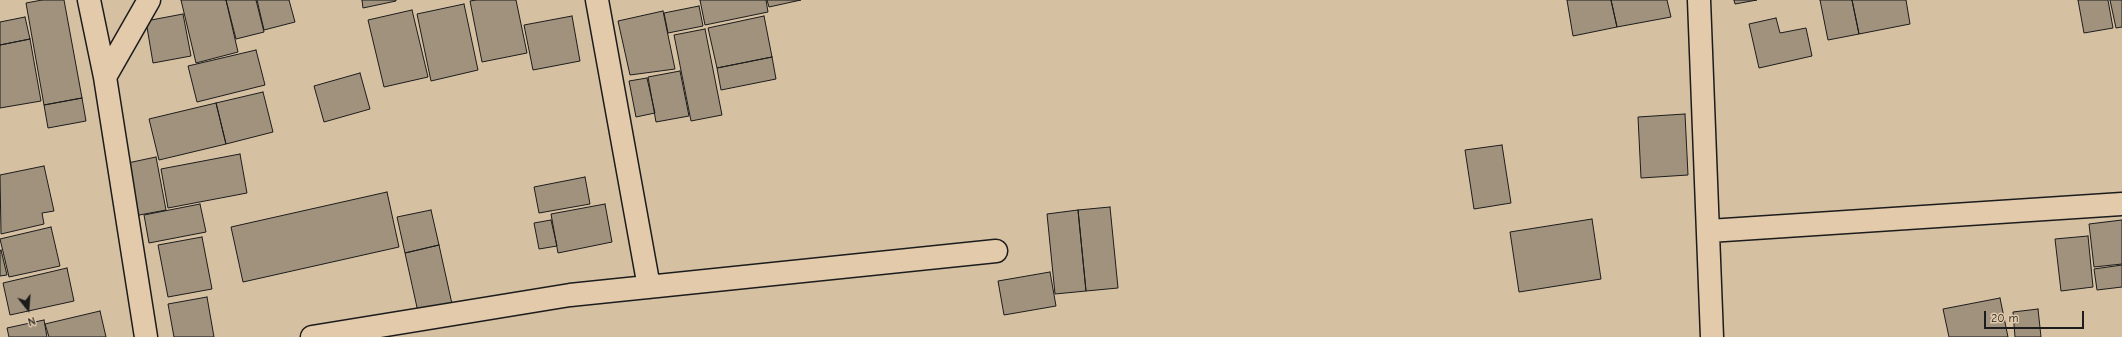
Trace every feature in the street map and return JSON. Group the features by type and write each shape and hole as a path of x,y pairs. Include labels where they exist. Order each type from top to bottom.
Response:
{"street":[{"path":"89,0 105,77 146,337"},
{"path":"105,77 149,0"},
{"path":"597,0 649,287"},
{"path":"1699,0 1712,337"},
{"path":"1709,231 2122,204"},
{"path":"312,337 570,295 996,251"}],"building":[{"path":"42,0 64,0 82,98 44,105 26,3"},
{"path":"181,0 226,0 238,52 196,63"},
{"path":"226,0 256,0 264,32 236,39"},
{"path":"257,0 289,0 295,22 264,30"},
{"path":"362,0 396,0 396,1 363,8"},
{"path":"516,0 527,53 482,62 470,1"},
{"path":"700,0 766,0 768,12 705,25"},
{"path":"767,0 801,0 769,7"},
{"path":"1567,0 1611,0 1617,27 1573,36"},
{"path":"1611,0 1667,0 1671,17 1617,27"},
{"path":"1734,0 1757,0 1735,4"},
{"path":"1820,0 1852,0 1859,34 1828,40"},
{"path":"1852,0 1906,0 1910,24 1859,34"},
{"path":"2078,0 2108,0 2113,28 2084,33"},
{"path":"2110,0 2122,0 2122,27 2116,28"},
{"path":"464,4 478,70 431,81 417,14"},
{"path":"699,6 703,26 668,33 664,13"},
{"path":"412,10 428,77 384,87 368,20"},
{"path":"663,11 675,69 630,75 618,21"},
{"path":"183,14 191,56 153,63 146,21"},
{"path":"572,16 580,61 533,70 524,25"},
{"path":"764,16 772,57 717,68 708,28"},
{"path":"25,17 30,39 0,45 0,22"},
{"path":"1776,18 1780,33 1806,28 1812,56 1759,68 1749,24"},
{"path":"705,29 722,115 691,121 674,35"},
{"path":"30,39 41,101 0,108 0,45"},
{"path":"256,50 265,85 197,102 188,66"},
{"path":"772,57 776,79 721,90 717,68"},
{"path":"680,71 689,116 656,122 648,77"},
{"path":"360,73 370,109 324,122 314,86"},
{"path":"647,78 655,113 636,117 629,81"},
{"path":"263,92 273,132 226,144 216,103"},
{"path":"82,98 86,121 48,128 44,105"},
{"path":"216,103 226,144 159,160 149,119"},
{"path":"1685,114 1688,175 1641,178 1638,117"},
{"path":"1502,145 1511,203 1474,209 1465,150"},
{"path":"240,154 247,193 168,208 161,169"},
{"path":"156,157 166,210 134,216 123,164"},
{"path":"44,166 54,211 42,213 44,224 1,234 0,175"},
{"path":"585,177 590,204 539,213 534,187"},
{"path":"387,192 399,247 243,282 231,227"},
{"path":"200,204 206,232 149,243 144,215"},
{"path":"605,204 612,242 558,253 551,214"},
{"path":"1110,207 1118,288 1086,291 1078,210"},
{"path":"431,210 439,245 405,253 397,217"},
{"path":"1078,210 1086,291 1055,294 1047,214"},
{"path":"1592,219 1601,279 1519,292 1510,232"},
{"path":"551,220 557,246 539,249 534,223"},
{"path":"2122,220 2122,264 2094,267 2089,224"},
{"path":"51,227 60,266 9,277 0,239"},
{"path":"2088,236 2093,287 2061,291 2055,239"},
{"path":"202,237 212,289 168,297 158,245"},
{"path":"439,245 452,304 418,312 405,253"},
{"path":"1,250 7,275 0,276 0,251"},
{"path":"2122,265 2122,287 2097,290 2094,269"},
{"path":"67,268 74,301 10,315 3,283"},
{"path":"1050,272 1056,306 1004,315 998,281"},
{"path":"207,297 214,337 174,337 168,304"},
{"path":"2000,298 2008,337 1949,337 1943,309"},
{"path":"2038,309 2041,337 2015,337 2013,312"},
{"path":"100,311 106,337 49,337 45,324"},
{"path":"44,320 47,337 9,337 7,328"}]}
